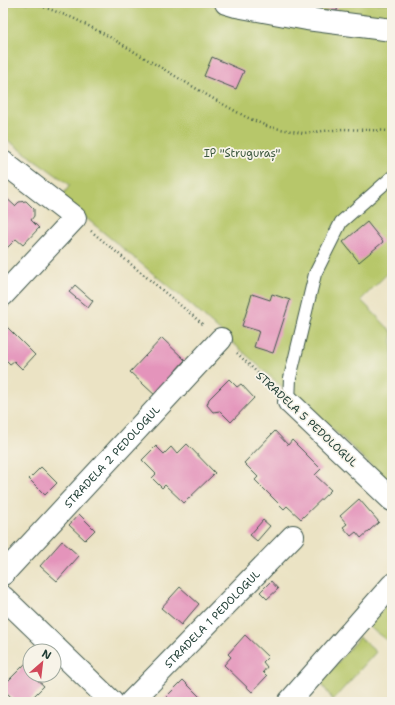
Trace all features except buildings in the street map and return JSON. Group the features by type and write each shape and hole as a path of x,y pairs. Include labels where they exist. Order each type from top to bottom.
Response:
{"street":[{"path":"226,3 307,19 392,30"},
{"path":"3,162 75,218 3,296"},
{"name":"STRADELA 2 PEDOLOGUL","path":"3,574 221,339"},
{"name":"STRADELA 5 PEDOLOGUL","path":"289,402 392,500"},
{"name":"STRADELA 1 PEDOLOGUL","path":"132,702 293,536"},
{"path":"290,702 392,585"},
{"path":"3,597 112,702"}],"lane":[{"path":"289,402 290,378 315,274 341,222 392,177"}],"path":[{"path":"33,3 73,18 108,36 212,98 246,117 269,127 303,133 343,129 392,132"},
{"name":"STRADELA 5 PEDOLOGUL","path":"75,218 221,339 289,402"}],"green space":[{"name":"IP \"Struguraș\"","path":"3,3 392,3 392,269 361,300 392,332 392,485 300,398 281,386 191,305 74,208 62,196 70,185 3,137"},
{"path":"392,599 392,634 386,640 368,626"},
{"path":"359,637 376,652 333,700 321,683"}]}
